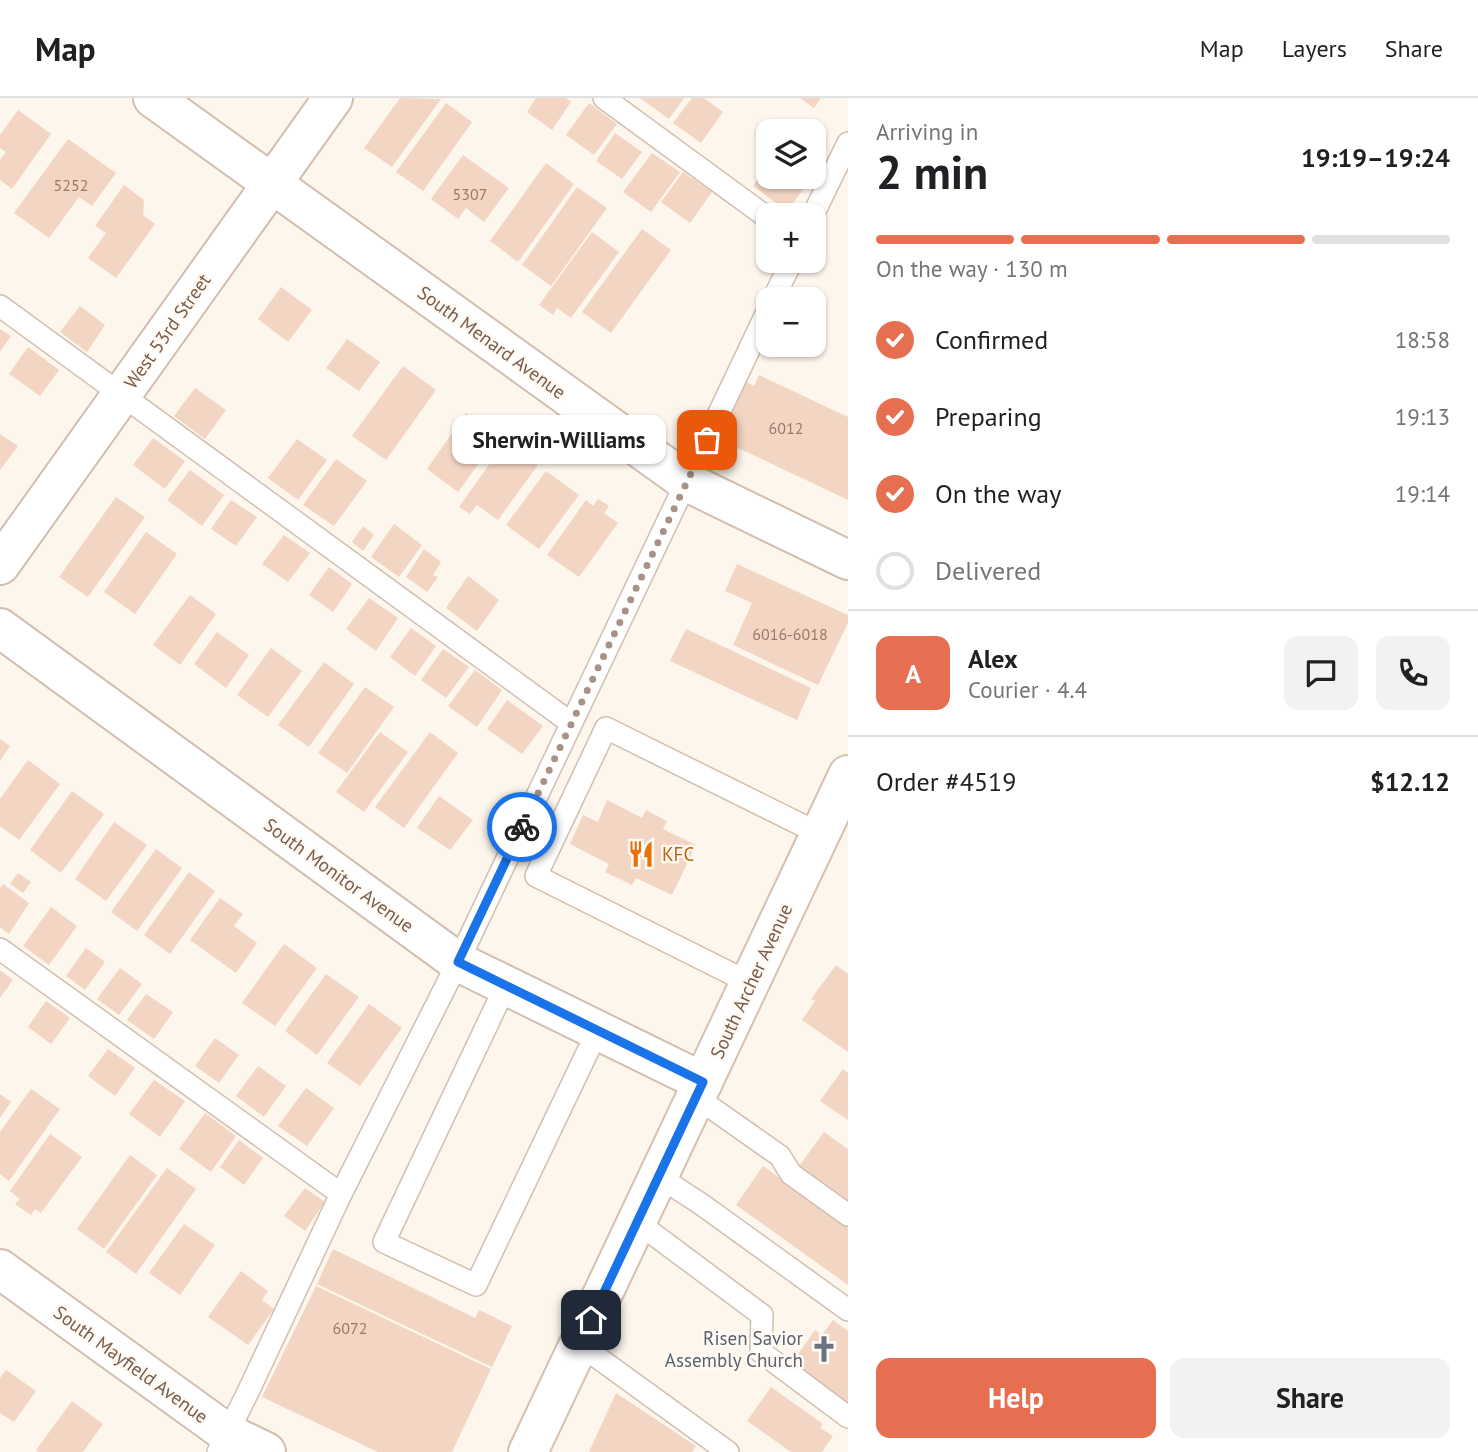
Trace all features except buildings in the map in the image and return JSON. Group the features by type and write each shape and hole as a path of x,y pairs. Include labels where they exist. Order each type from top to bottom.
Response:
{"street":[{"name":"South Menard Avenue","path":"153,98 687,482 848,560"},
{"name":"West 53rd Street","path":"0,565 333,98"},
{"name":"South Monitor Avenue","path":"0,628 458,962 598,1030 700,1089"},
{"name":"South Archer Avenue","path":"528,1452 848,775"},
{"name":"South Mayfield Avenue","path":"0,1269 223,1442 266,1452"}],"lane":[{"path":"604,98 756,209"},
{"path":"819,203 848,143"},
{"path":"0,306 572,723"},
{"path":"223,1442 341,1194 458,962 756,335"},
{"path":"750,983 536,876 606,727 820,834"},
{"path":"0,949 341,1194"},
{"path":"506,985 384,1242 476,1285 598,1030"},
{"path":"700,1089 780,1156 792,1174 848,1215"},
{"path":"658,1176 848,1310"},
{"path":"637,1222 762,1315 761,1352 848,1417"},
{"path":"579,1344 728,1452"}],"way so far":[{"path":"522,827 707,440"}],"place":[{"name":"Sherwin-Williams","path":"707,440"},
{"name":"KFC","path":"641,854"},
{"name":"Risen Savior Assembly Church","path":"824,1349"}],"route":[{"path":"522,827 458,962 703,1082 591,1320"}]}
